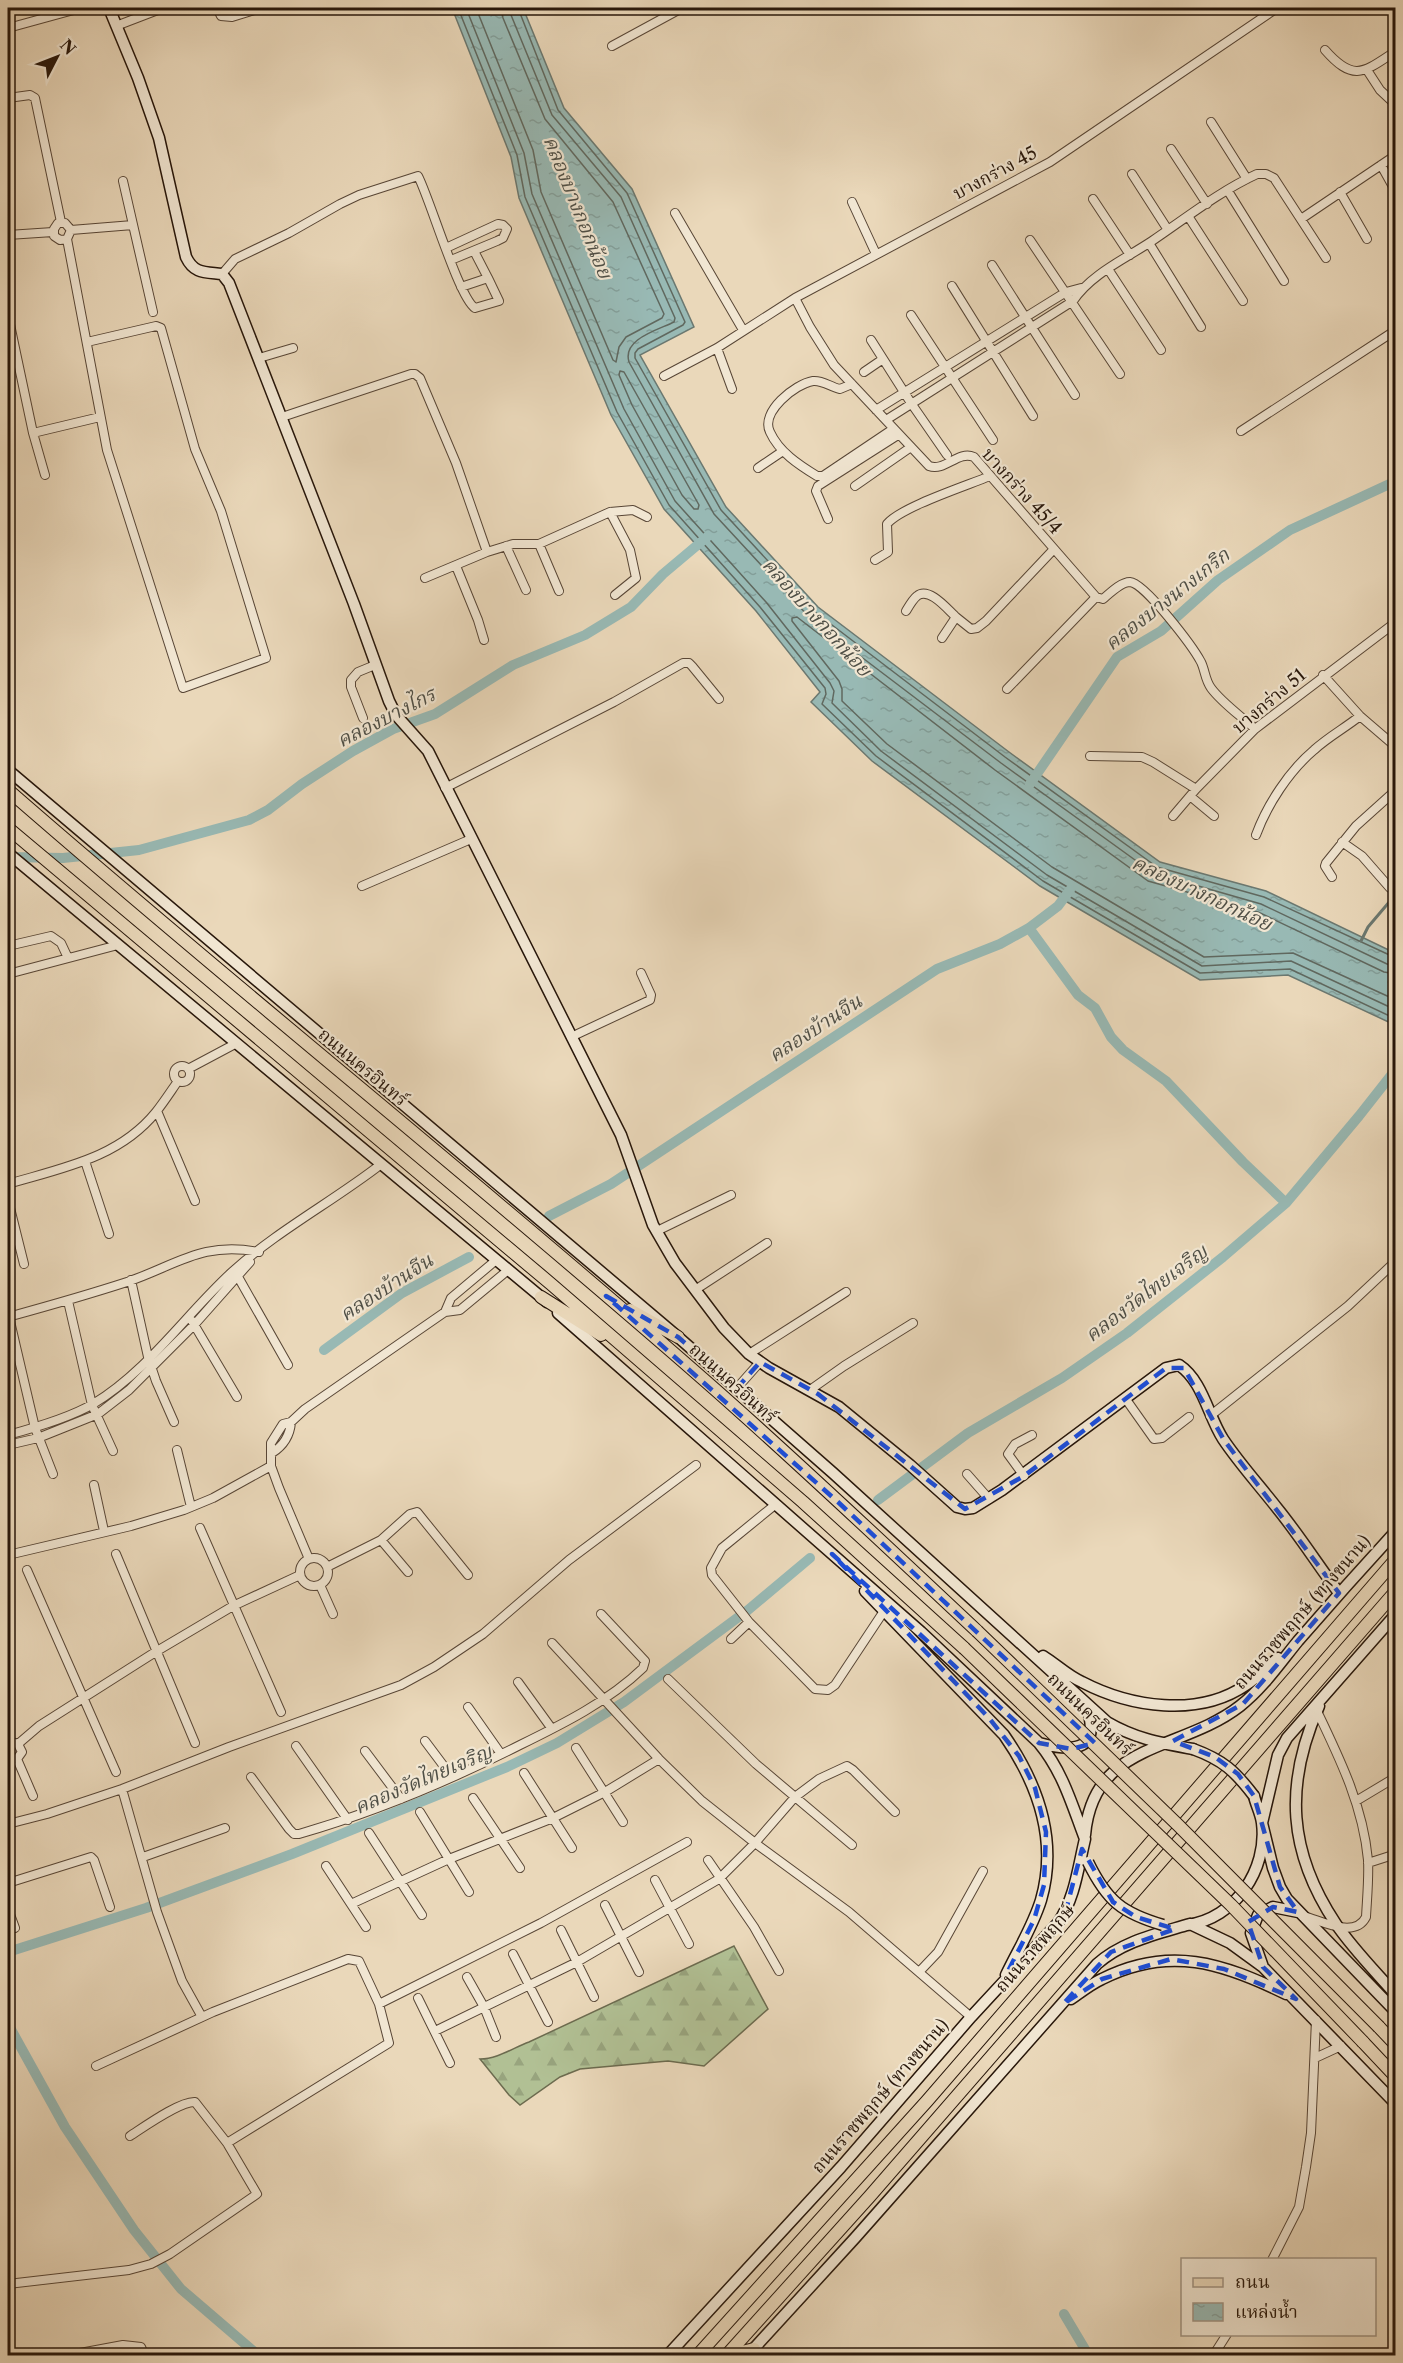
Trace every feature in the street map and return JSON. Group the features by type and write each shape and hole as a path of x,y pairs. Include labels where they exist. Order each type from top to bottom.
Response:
{"main road":[{"path":"109,8 135,69 159,138 186,257 195,270 222,274 229,283 396,715 422,743 621,1135 634,1175 657,1231 675,1263 724,1328 760,1362 839,1407 957,1507 973,1508 989,1499 1166,1368 1179,1365 1184,1368 1203,1396 1210,1416 1224,1440 1339,1593"},
{"name":"ถนนนครอินทร์","path":"8,770 737,1388 1107,1722 1125,1733 1146,1741 1167,1744"},
{"name":"ถนนนครอินทร์","path":"8,790 98,869 703,1378 977,1631 1178,1825 1395,2045"},
{"path":"8,828 56,871 551,1284 803,1502 964,1648 1232,1905 1395,2077"},
{"path":"8,853 380,1166 541,1297 921,1632 1039,1743 1052,1758 1061,1774 1085,1839 1089,1862 1098,1884 1113,1902 1136,1917 1163,1925 1190,1924 1230,1943 1263,1967 1296,1999 1395,2104"},
{"path":"606,1296 678,1337"},
{"path":"541,1297 637,1358"},
{"name":"ถนนราชพฤกษ์ (ทางขนาน)","path":"1167,1744 1212,1724 1243,1704 1268,1679 1339,1593 1395,1531"},
{"path":"832,1554 1004,1736 1019,1756 1035,1788 1046,1832 1046,1866 1041,1899 1034,1920 1002,1983"},
{"name":"ถนนราชพฤกษ์","path":"697,2355 927,2101 1395,1559"},
{"path":"726,2355 870,2196 1395,1591"},
{"path":"740,2355 746,2350 751,2352 1063,2004 1084,1977 1110,1952 1216,1916 1237,1899 1249,1884 1259,1858 1262,1822 1278,1755 1287,1738 1395,1614"},
{"path":"1018,1640 1079,1681 1105,1693 1139,1702 1178,1705 1221,1698 1245,1686 1294,1646"},
{"path":"1324,1694 1308,1734 1298,1770 1295,1798 1296,1829 1313,1886 1337,1926 1395,1995"},
{"path":"1039,1743 1071,1749 1082,1746 1090,1738 1092,1722 1085,1702"},
{"path":"1085,1839 1087,1816 1095,1794 1108,1775 1126,1761 1167,1744 1193,1749 1215,1757 1238,1774 1254,1796 1280,1887 1300,1914 1395,2012"},
{"name":"ถนนราชพฤกษ์ (ทางขนาน)","path":"667,2355 841,2167 1066,1911 1085,1839"},
{"path":"1263,1967 1251,1933 1258,1916 1273,1907 1300,1914"},
{"path":"1063,2004 1102,1979 1135,1967 1171,1959 1196,1961 1224,1969 1296,1999"}],"street":[{"path":"8,28 81,8"},
{"path":"116,26 163,8"},
{"path":"217,8 221,16 228,18 261,8"},
{"path":"612,46 682,8"},
{"name":"บางกร่าง 45","path":"664,376 717,348 795,298 1050,162 1277,8"},
{"path":"1325,50 1335,62 1349,71 1359,73 1395,51"},
{"path":"1367,70 1380,90 1395,105"},
{"path":"8,99 30,95 35,98 61,222"},
{"path":"1211,122 1246,179"},
{"path":"1172,148 1207,204"},
{"path":"1301,219 1395,155"},
{"path":"1381,165 1395,192"},
{"path":"1132,174 1168,230"},
{"path":"876,410 1066,292 1081,288 1188,216 1257,174 1266,174 1274,178 1326,258"},
{"path":"222,274 235,259 243,254 289,233 340,204 359,195 418,176 461,287 471,305 480,308 499,301 474,251"},
{"path":"123,181 153,312"},
{"path":"1228,191 1284,281"},
{"path":"1340,192 1367,239"},
{"path":"1093,199 1130,255"},
{"path":"852,202 876,254"},
{"path":"675,213 743,330"},
{"path":"1188,216 1243,301"},
{"path":"67,239 57,238 54,232 55,226 61,222 68,224 71,230"},
{"path":"446,249 498,224 507,229 503,237 451,260"},
{"path":"71,230 133,225"},
{"path":"71,230 67,239 100,417 116,478 183,688 266,658 221,512 195,449 161,328 156,326 87,342"},
{"path":"8,235 54,232"},
{"path":"1030,240 1120,374"},
{"path":"1149,243 1202,327"},
{"path":"992,265 1076,395"},
{"path":"1108,269 1161,350"},
{"path":"461,287 488,278"},
{"path":"952,286 1033,416"},
{"path":"886,420 1073,301 1081,288"},
{"name":"บางกร่าง 45/4","path":"795,298 834,365 929,466 935,468 963,456 974,457 1096,597"},
{"path":"8,315 33,433 45,475"},
{"path":"911,315 993,440"},
{"path":"1241,431 1395,330"},
{"path":"871,340 947,454"},
{"path":"258,358 293,348"},
{"path":"717,348 732,389"},
{"path":"864,372 883,359"},
{"path":"282,417 416,374 420,378 450,449 487,552"},
{"path":"852,384 840,389 823,382 808,383 774,406 767,417 768,426 783,451 817,476 823,476 896,432"},
{"path":"33,433 100,417"},
{"path":"828,519 816,491 818,486 896,432"},
{"path":"855,486 911,447"},
{"path":"758,468 783,451"},
{"path":"875,560 888,552 886,531 891,519 987,472"},
{"path":"425,578 506,546 539,544 610,512 633,510 646,517"},
{"path":"610,512 630,550 636,578 615,595"},
{"path":"539,544 559,591"},
{"path":"506,546 526,590"},
{"path":"906,611 918,595 929,594 971,629 977,628 1054,549"},
{"path":"456,566 484,640"},
{"path":"1007,689 1096,597 1103,598 1124,583 1134,583 1175,624 1200,661 1211,688 1255,729"},
{"path":"942,638 956,617"},
{"name":"บางกร่าง 51","path":"1173,816 1255,729 1395,622"},
{"path":"445,788 614,702 682,663 689,663 719,699"},
{"path":"363,718 351,687 351,680 358,672 375,665"},
{"path":"1323,675 1360,716 1395,747"},
{"path":"1256,836 1266,814 1293,772 1314,749 1360,716"},
{"path":"1090,756 1142,757 1196,789"},
{"path":"1332,877 1324,866 1342,842 1395,790"},
{"path":"1190,796 1214,816"},
{"path":"362,886 471,839"},
{"path":"1342,842 1362,856 1390,888"},
{"path":"8,946 51,936 61,943 68,958"},
{"path":"8,974 118,945"},
{"path":"571,1037 650,1000 651,995 642,973"},
{"path":"8,1184 85,1161 110,1151 125,1141 157,1111 178,1081 188,1080 190,1074 188,1069 235,1044"},
{"path":"157,1111 195,1201"},
{"path":"85,1161 109,1234"},
{"path":"8,1435 35,1428 92,1404 122,1382 187,1316 259,1252 307,1215 380,1166"},
{"path":"657,1231 731,1195"},
{"path":"8,1200 24,1264"},
{"path":"695,1290 767,1244"},
{"path":"53,1474 35,1428 8,1317 68,1301 131,1280 207,1250 241,1248 259,1252"},
{"path":"445,1312 451,1298 495,1261"},
{"path":"1210,1416 1348,1306 1395,1261"},
{"path":"309,1559 271,1466 272,1453 280,1448 290,1431 291,1422 305,1409 445,1312 460,1310 507,1271"},
{"path":"8,1445 38,1438 98,1414 129,1390 152,1368 195,1324 236,1274"},
{"path":"236,1274 288,1365"},
{"path":"131,1280 148,1358 174,1422"},
{"path":"749,1354 846,1292"},
{"path":"68,1301 92,1404 113,1451"},
{"path":"187,1316 195,1324 237,1397"},
{"path":"810,1390 913,1323"},
{"path":"737,1388 760,1362"},
{"path":"1125,1398 1154,1439 1162,1438 1189,1417"},
{"path":"1023,1476 1008,1454 1015,1444 1032,1435"},
{"path":"177,1450 191,1507"},
{"path":"8,1824 47,1814 122,1789 229,1746 401,1685 434,1667 483,1634 569,1560 696,1465"},
{"path":"8,1555 131,1526 191,1507 213,1498 271,1466"},
{"path":"967,1474 989,1499"},
{"path":"94,1485 104,1531"},
{"path":"776,1504 723,1548 711,1569 712,1575 747,1620 815,1689 828,1690 835,1685 884,1611"},
{"path":"327,1567 381,1540 410,1514 417,1512 468,1575"},
{"path":"200,1528 281,1712"},
{"path":"381,1540 408,1572"},
{"path":"116,1554 195,1743"},
{"path":"300,1575 308,1585 320,1585 327,1578 327,1567 320,1560 309,1559"},
{"path":"300,1575 302,1566 309,1559"},
{"path":"27,1570 116,1772"},
{"path":"8,1743 18,1744 39,1726 82,1697 233,1606 300,1575"},
{"path":"320,1585 333,1614"},
{"path":"250,1777 294,1834 348,1820 452,1777 607,1701 643,1668 645,1660 601,1614"},
{"path":"731,1639 747,1620"},
{"path":"552,1642 659,1759 702,1801 849,1912 971,2017"},
{"path":"668,1679 697,1709 852,1845"},
{"path":"518,1682 552,1729"},
{"path":"468,1707 501,1754"},
{"path":"1300,1914 1337,1926 1356,1928 1363,1923 1366,1917 1368,1863 1362,1821 1347,1774 1317,1711"},
{"path":"425,1741 452,1777"},
{"path":"18,1744 22,1752 10,1759 33,1796"},
{"path":"296,1746 348,1820"},
{"path":"576,1748 623,1822"},
{"path":"365,1751 401,1799"},
{"path":"351,1904 449,1859 553,1818 605,1792 659,1759"},
{"path":"435,2031 577,1962 719,1879 755,1843 795,1797 819,1779 840,1768 847,1766 895,1812"},
{"path":"524,1773 572,1848"},
{"path":"1356,1801 1395,1777"},
{"path":"122,1789 157,1912 182,1981 202,2017"},
{"path":"473,1798 520,1868"},
{"path":"420,1812 469,1892"},
{"path":"143,1857 225,1828"},
{"path":"369,1833 422,1915"},
{"path":"379,2004 541,1923 687,1842"},
{"path":"1368,1863 1395,1854"},
{"path":"8,1884 92,1857 110,1907"},
{"path":"708,1860 754,1928 779,1971"},
{"path":"326,1866 366,1927"},
{"path":"919,1972 938,1952 983,1871"},
{"path":"656,1880 689,1944"},
{"path":"605,1905 639,1972"},
{"path":"8,1909 15,1928"},
{"path":"561,1930 594,1997"},
{"path":"513,1954 548,2022"},
{"path":"96,2066 202,2017 355,1958 359,1961 379,2004 390,2039 387,2045 227,2143"},
{"path":"467,1977 484,2007 496,2037"},
{"path":"418,1998 450,2063"},
{"path":"1273,2258 1299,2206 1311,2133 1316,2020"},
{"path":"1315,2058 1341,2046"},
{"path":"8,2284 129,2270 151,2264 171,2254 257,2194 227,2143 198,2105 190,2102 130,2136"},
{"path":"1213,2355 1226,2336"},
{"path":"64,2355 123,2345 141,2347 145,2355"},
{"path":"1388,2355 1395,2351"}],"highlighted area":[{"path":"606,1296 678,1337 737,1388 760,1362 818,1394 965,1509 1024,1476 1166,1368 1184,1368 1224,1440 1339,1593 1243,1704 1173,1741 1215,1757 1238,1774 1254,1796 1280,1887 1298,1912 1273,1907 1248,1922 1263,1967 1296,1999 1224,1969 1171,1959 1102,1979 1063,2004 1111,1952 1175,1929 1136,1917 1113,1902 1082,1849 1066,1910 1002,1983 1034,1920 1044,1885 1046,1832 1035,1788 1019,1756 989,1718 832,1554 1039,1743 1071,1749 1095,1743 838,1502"}],"green space":[{"path":"734,1946 768,2009 704,2066 668,2061 580,2069 560,2077 520,2105 480,2059 505,2053"}],"water":[{"name":"คลองบางกอกน้อย","path":"452,8 523,8 564,108 632,189 694,327 640,355 726,507 818,607 1009,752 1160,862 1266,891 1395,953 1395,1025 1288,975 1200,980 1040,886 872,761 811,702 820,692 756,611 664,509 611,415 519,198 511,157"}],"waterway":[{"name":"คลองบางนางเกริก","path":"1030,784 1117,657 1161,631 1218,580 1290,530 1396,481"},
{"name":"คลองบางไกร","path":"8,857 63,858 139,850 249,820 268,810 302,784 353,751 393,729 435,714 513,665 585,635 631,607 663,574 707,537"},
{"name":"คลองบ้านจีน","path":"549,1216 611,1184 937,969 1000,944 1029,928 1058,906 1070,890"},
{"path":"1361,941 1368,927 1396,894"},
{"path":"1029,928 1078,995 1095,1008 1111,1037 1123,1050 1166,1081 1243,1162 1286,1203"},
{"name":"คลองวัดไทยเจริญ","path":"878,1500 968,1433 1062,1378 1127,1333 1223,1257 1286,1203 1396,1069"},
{"name":"คลองบ้านจีน","path":"324,1350 402,1293 469,1257"},
{"name":"คลองวัดไทยเจริญ","path":"8,1952 146,1908 292,1854 507,1767 557,1743 624,1702 748,1610 810,1558"},
{"path":"8,2024 65,2127 134,2230 181,2289 259,2356"},
{"path":"1064,2314 1089,2356"}]}
